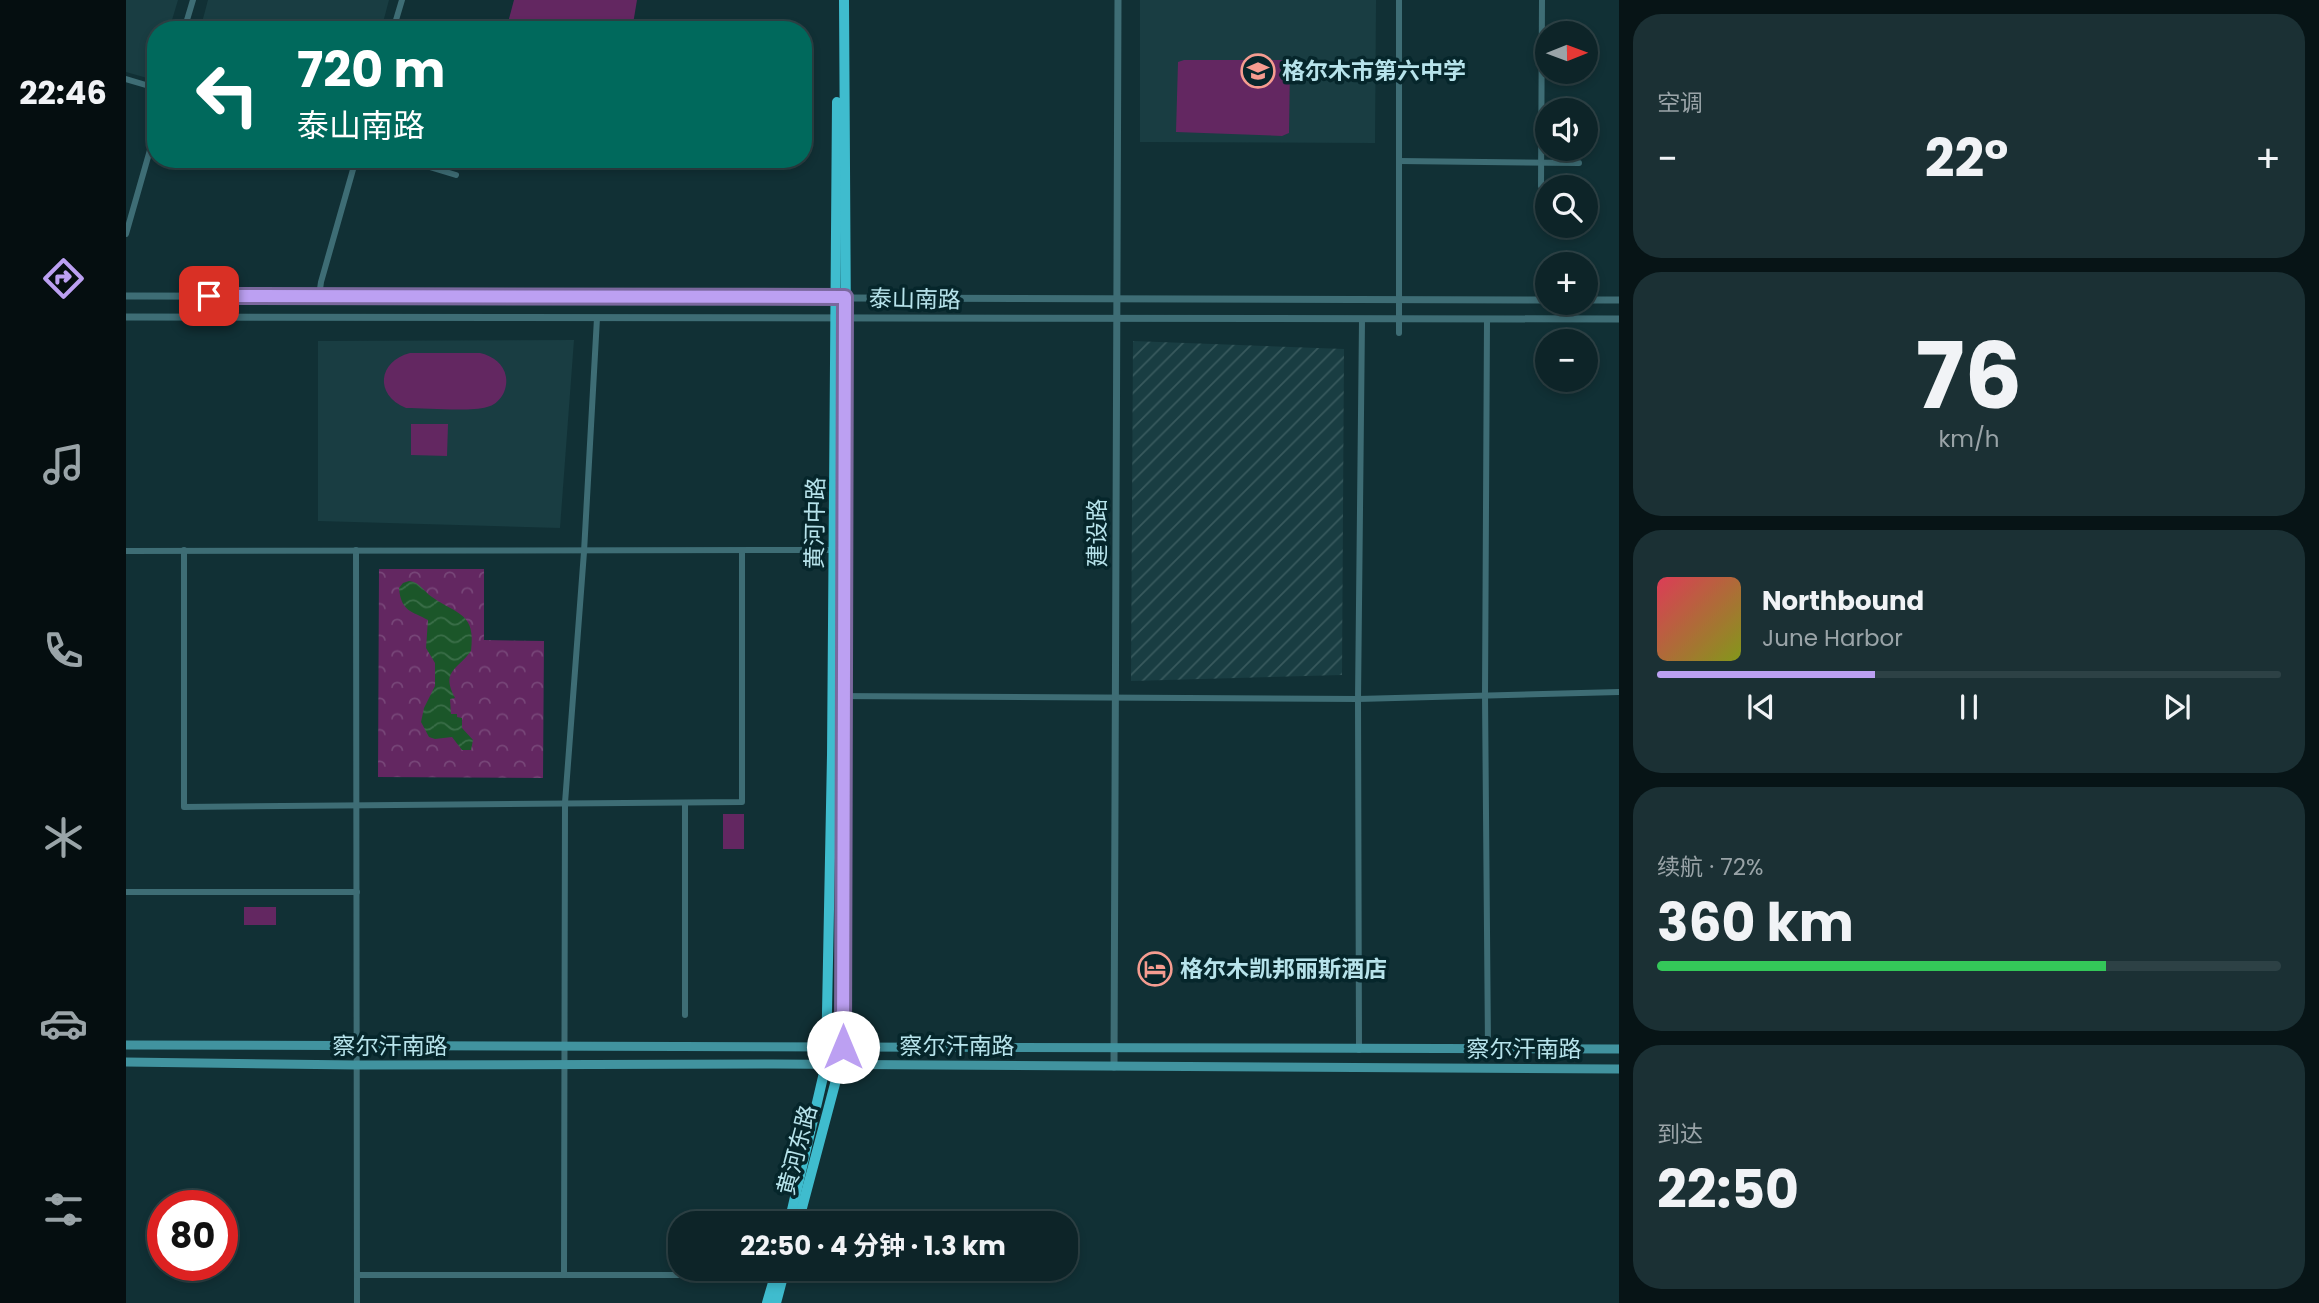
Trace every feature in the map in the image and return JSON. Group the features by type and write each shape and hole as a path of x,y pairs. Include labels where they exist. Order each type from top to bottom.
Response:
{"highway":[{"name":"黄河中路","path":"838,0 841,297"},
{"name":"黄河中路","path":"826,1046 841,297 844,0"},
{"name":"黄河中路","path":"840,317 844,696 843,1047"},
{"name":"黄河东路","path":"792,1211 826,1064 826,1046"},
{"name":"黄河东路","path":"800,1211 843,1047"},
{"path":"767,1303 773,1281"},
{"path":"776,1303 782,1281"}],"main road":[{"name":"察尔汗南路","path":"126,1045 1619,1049"},
{"name":"察尔汗南路","path":"126,1062 1619,1069"}],"street":[{"path":"187,21 193,0"},
{"path":"396,21 402,0"},
{"name":"建设路","path":"1114,1066 1118,0"},
{"path":"1399,0 1399,333"},
{"path":"1541,175 1542,0"},
{"path":"126,79 147,85"},
{"path":"126,234 147,160"},
{"path":"1399,161 1579,163"},
{"path":"319,296 353,168"},
{"path":"433,168 456,175"},
{"name":"泰山南路","path":"126,296 1535,300"},
{"path":"1598,300 1619,300"},
{"name":"泰山南路","path":"126,317 1619,319"},
{"path":"564,1275 565,803 584,552 597,318"},
{"path":"1359,1050 1358,699 1362,320"},
{"path":"1487,320 1485,695 1488,1048"},
{"path":"184,550 184,807 743,802 742,551"},
{"path":"356,550 357,1303"},
{"path":"126,551 834,550"},
{"path":"831,696 1358,699 1619,692"},
{"path":"685,803 685,1015"},
{"path":"126,892 357,892"},
{"path":"773,1064 774,1047"},
{"path":"357,1275 668,1274"}],"shaded area":[{"path":"126,0 178,0 172,21 147,21 147,78 126,72"},
{"path":"208,0 389,0 383,21 202,21"},
{"name":"格尔木市第六中学","path":"1140,0 1376,0 1375,143 1140,142"},
{"path":"574,340 560,528 318,521 318,341"},
{"path":"1133,341 1344,349 1342,675 1131,681"}],"green space":[{"path":"514,0 637,0 634,21 508,21"},
{"path":"1281,60 1290,63 1289,133 1282,136 1176,132 1178,62"},
{"path":"410,353 480,353 489,356 500,364 505,372 504,391 496,403 487,407 459,410 406,408 389,395 384,379 391,363"},
{"path":"411,424 448,424 447,456 411,455"},
{"path":"379,569 484,569 484,640 544,641 543,778 378,777"},
{"path":"723,814 744,814 744,849 723,849"},
{"path":"244,907 276,907 276,925 244,925"}],"water":[{"path":"409,581 416,583 432,597 463,616 471,629 471,651 452,672 449,682 455,698 450,699 451,714 462,718 462,728 473,740 471,750 462,750 452,737 429,737 421,722 424,708 435,686 435,663 426,648 428,620 408,610 400,596 399,588"}],"place":[{"name":"格尔木市第六中学","path":"1258,71"},
{"name":"格尔木凯邦丽斯酒店","path":"1155,969"}],"route":[{"path":"209,296 845,297 843,1047"}]}
